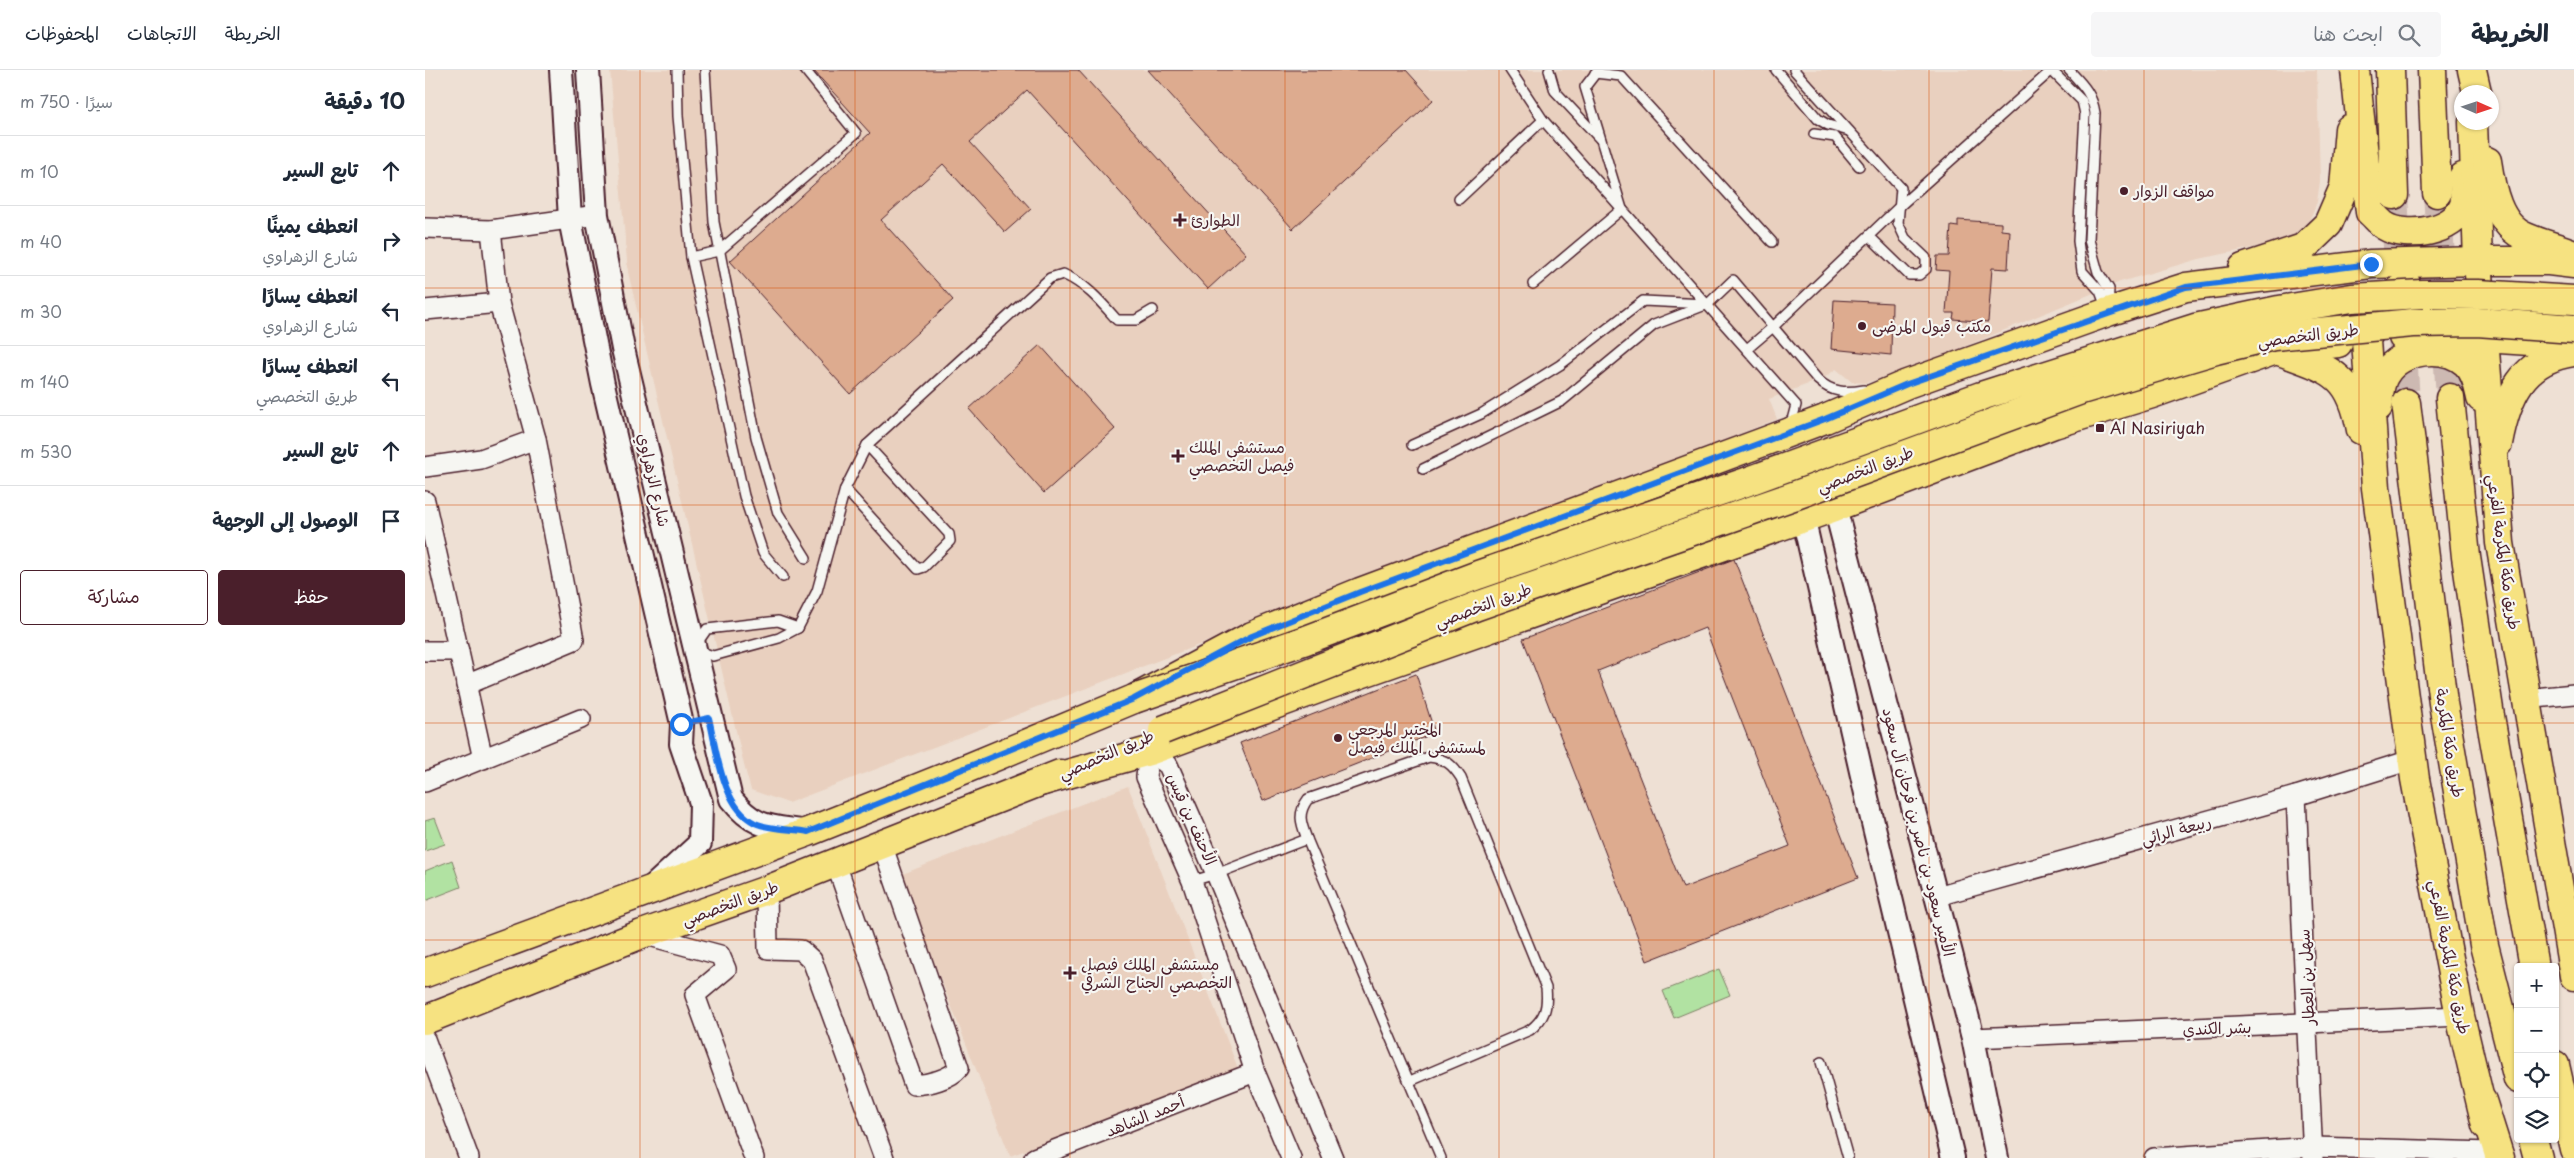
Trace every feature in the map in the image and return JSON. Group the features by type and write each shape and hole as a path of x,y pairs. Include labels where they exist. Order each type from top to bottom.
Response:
{"main road":[{"path":"2354,70 2370,212 2385,226 2410,233 2430,230 2451,221 2464,205 2462,130"},
{"path":"1134,699 1252,636 1360,592 1825,419 1907,384 2108,312 2303,248 2328,224 2344,187 2354,70"},
{"path":"2389,70 2394,195"},
{"path":"2432,70 2437,193"},
{"path":"2468,85 2471,70"},
{"path":"2471,70 2472,85"},
{"path":"2471,70 2475,85"},
{"name":"طريق مكة المكرمة الفرعي","path":"2473,130 2479,261 2499,543 2574,976"},
{"path":"2483,130 2490,182 2504,220 2524,237 2574,254"},
{"path":"2186,287 2371,264 2479,261 2549,261 2574,264"},
{"path":"2376,488 2366,340 2383,305 2405,284 2479,261"},
{"path":"2186,287 2281,294 2287,301 2292,316 2290,331 2276,350"},
{"name":"طريق التخصصي","path":"425,973 808,832 1134,699 1306,640 1478,574 1746,482 1981,396 2195,328 2279,310 2352,298 2422,294 2478,294 2574,300"},
{"name":"طريق التخصصي","path":"425,1020 642,934 767,890 835,861 1156,740 1477,606 1787,498 2081,390 2217,350 2274,336 2413,323 2477,322 2574,328"},
{"path":"1156,740 1835,506 2054,424 2152,394 2276,350 2419,336 2574,344"},
{"path":"2276,350 2313,363 2341,378 2357,406 2364,445 2376,488"},
{"path":"2493,472 2503,418 2517,386 2529,370 2543,360 2574,352"},
{"path":"2376,488 2381,386 2386,372 2408,353 2444,353 2465,362 2476,377 2493,472"},
{"path":"2449,398 2467,567 2490,716 2533,963"},
{"name":"طريق مكة المكرمة","path":"2406,403 2443,703 2484,945 2514,1063"},
{"name":"طريق مكة المكرمة الفرعي","path":"2376,488 2414,759 2415,779 2460,1016 2494,1156"},
{"path":"2559,1083 2574,1149"},
{"path":"2534,1143 2537,1158"}],"street":[{"path":"561,70 569,219 603,384 681,724 681,744 701,804 702,826 700,843 648,890"},
{"name":"شارع الزهراوي","path":"588,70 597,215 623,349 709,718 731,800 743,815 757,824 808,832"},
{"path":"425,228 491,230 597,215"},
{"path":"466,685 574,640 536,439 499,303 491,230"},
{"path":"425,310 499,303"},
{"path":"425,467 481,458 536,439"},
{"path":"425,501 483,759"},
{"name":"الأمير سعود بن ناصر بن فرحان آل سعود","path":"1835,506 1973,1038 1997,1158"},
{"path":"1803,517 1865,793 1953,1158"},
{"path":"425,652 459,651"},
{"path":"2526,699 2574,694"},
{"path":"681,724 709,718"},
{"path":"425,782 581,719"},
{"name":"الأحنف بن قيس","path":"1156,740 1217,874 1333,1158"},
{"name":"الأحنف بن قيس","path":"1156,740 1146,777 1192,881 1255,1072 1291,1158"},
{"name":"ربيعة الرائي","path":"1937,896 2296,796 2414,759"},
{"name":"سهل بن العطار","path":"2296,796 2309,1024 2313,1152"},
{"path":"835,861 915,1085 925,1084 955,1073 959,1068 882,844"},
{"path":"767,890 769,949 801,950 812,960 884,1158"},
{"path":"642,934 720,955 726,969 695,995 755,1158"},
{"name":"بشر الكندي","path":"1973,1038 2460,1016"},
{"path":"425,1039 469,1158"},
{"name":"أحمد الشاهد","path":"1034,1158 1255,1072"},
{"path":"2154,1158 2313,1152 2494,1156"}],"lane":[{"path":"677,70 677,116 691,257 744,496 763,553 783,577"},
{"path":"705,70 715,222 719,251 756,437 777,513 806,558"},
{"path":"691,257 719,251 856,133 805,70"},
{"path":"1510,70 1543,120 1796,405 1792,420 1757,444"},
{"path":"1549,70 1555,91 1601,140"},
{"path":"1776,70 1818,119 1828,125 1849,131"},
{"path":"1794,70 1901,188 1898,223 1905,238 1926,258 1926,269 1919,275 1909,275 1869,236"},
{"path":"1747,349 1773,327 1901,205 2051,70 2082,101 2085,114 2078,241 2082,271 2100,291 2108,312"},
{"path":"2069,70 2089,91 2095,113 2089,240 2098,272 2109,288 2108,312"},
{"path":"1622,209 1585,87 1596,72 1621,76 1772,242"},
{"path":"1459,198 1543,120"},
{"path":"1814,134 1835,137 1859,166"},
{"path":"1533,284 1622,209"},
{"path":"798,628 778,621 707,629 693,649 713,656 779,638 798,628 817,591 845,489 867,445 1050,278 1063,274 1076,280 1098,299 1117,320 1136,320 1153,310"},
{"path":"1423,468 1561,401 1654,325 1708,304 1733,280 1828,390 1849,393 1907,384"},
{"path":"1413,445 1481,414 1560,365 1643,301 1708,304"},
{"path":"845,489 918,569 924,567 950,541 949,534 867,445"},
{"path":"1410,1081 1530,1030 1542,1020 1547,1006 1547,988 1461,778 1453,765 1442,759 1429,757 1308,799 1301,809 1300,820 1441,1158"},
{"path":"1192,881 1217,874 1307,839"},
{"path":"1821,1062 1849,1158"}],"shaded area":[{"name":"مستشفى الملك فيصل التخصصي","path":"610,70 2317,70 2320,181 2317,202 2307,226 2291,240 2199,259 2120,282 1935,359 1865,383 1852,382 1836,369 1824,378 1769,399 1777,419 1594,493 788,803 751,790 745,769 628,272"},
{"name":"مستشفى الملك فيصل التخصصي الجناح الشرقي","path":"1128,786 1239,1071 1010,1156 900,875"}],"green space":[{"path":"435,818 445,844 425,851 425,821"},
{"path":"452,860 461,887 425,901 425,871"},
{"path":"1719,969 1730,995 1674,1018 1663,991"}],"building":[{"path":"813,70 1078,70 1246,254 1208,289 1027,90 970,142 1031,209 1005,232 943,164 881,220 953,300 850,394 730,261 870,133"},
{"path":"1148,70 1406,70 1433,100 1293,229"},
{"path":"1958,220 2001,223 2001,230 2010,231 2008,269 1992,268 1988,322 1953,319 1954,313 1946,313 1949,271 1936,270 1937,256 1949,256 1951,226 1958,227"},
{"name":"مكتب قبول المرضى","path":"1834,300 1892,303 1891,355 1831,349"},
{"path":"1040,345 1115,429 1044,493 969,409"},
{"path":"1734,559 1858,878 1647,961 1523,639","holes":["1705,628 1790,846 1683,888 1598,671"]},
{"name":"المختبر المرجعي لمستشفى الملك فيصل","path":"1416,674 1435,733 1263,801 1240,743"}],"tunnel":[{"path":"2437,193 2450,398"},
{"path":"2394,195 2406,403"}],"place":[{"name":"مواقف الزوار","path":"2124,191"},
{"name":"الطوارئ","path":"1180,220"},
{"name":"مكتب قبول المرضى","path":"1862,326"},
{"name":"Al Nasiriyah","path":"2100,428"},
{"name":"مستشفى الملك فيصل التخصصي","path":"1178,456"},
{"name":"المختبر المرجعي لمستشفى الملك فيصل","path":"1338,738"},
{"name":"مستشفى الملك فيصل التخصصي الجناح الشرقي","path":"1070,973"}],"route":[{"path":"681,724 709,718 731,800 743,815 757,824 808,832 1134,699 1252,636 1360,592 1825,419 1907,384 2108,312 2186,287 2371,264"}]}
